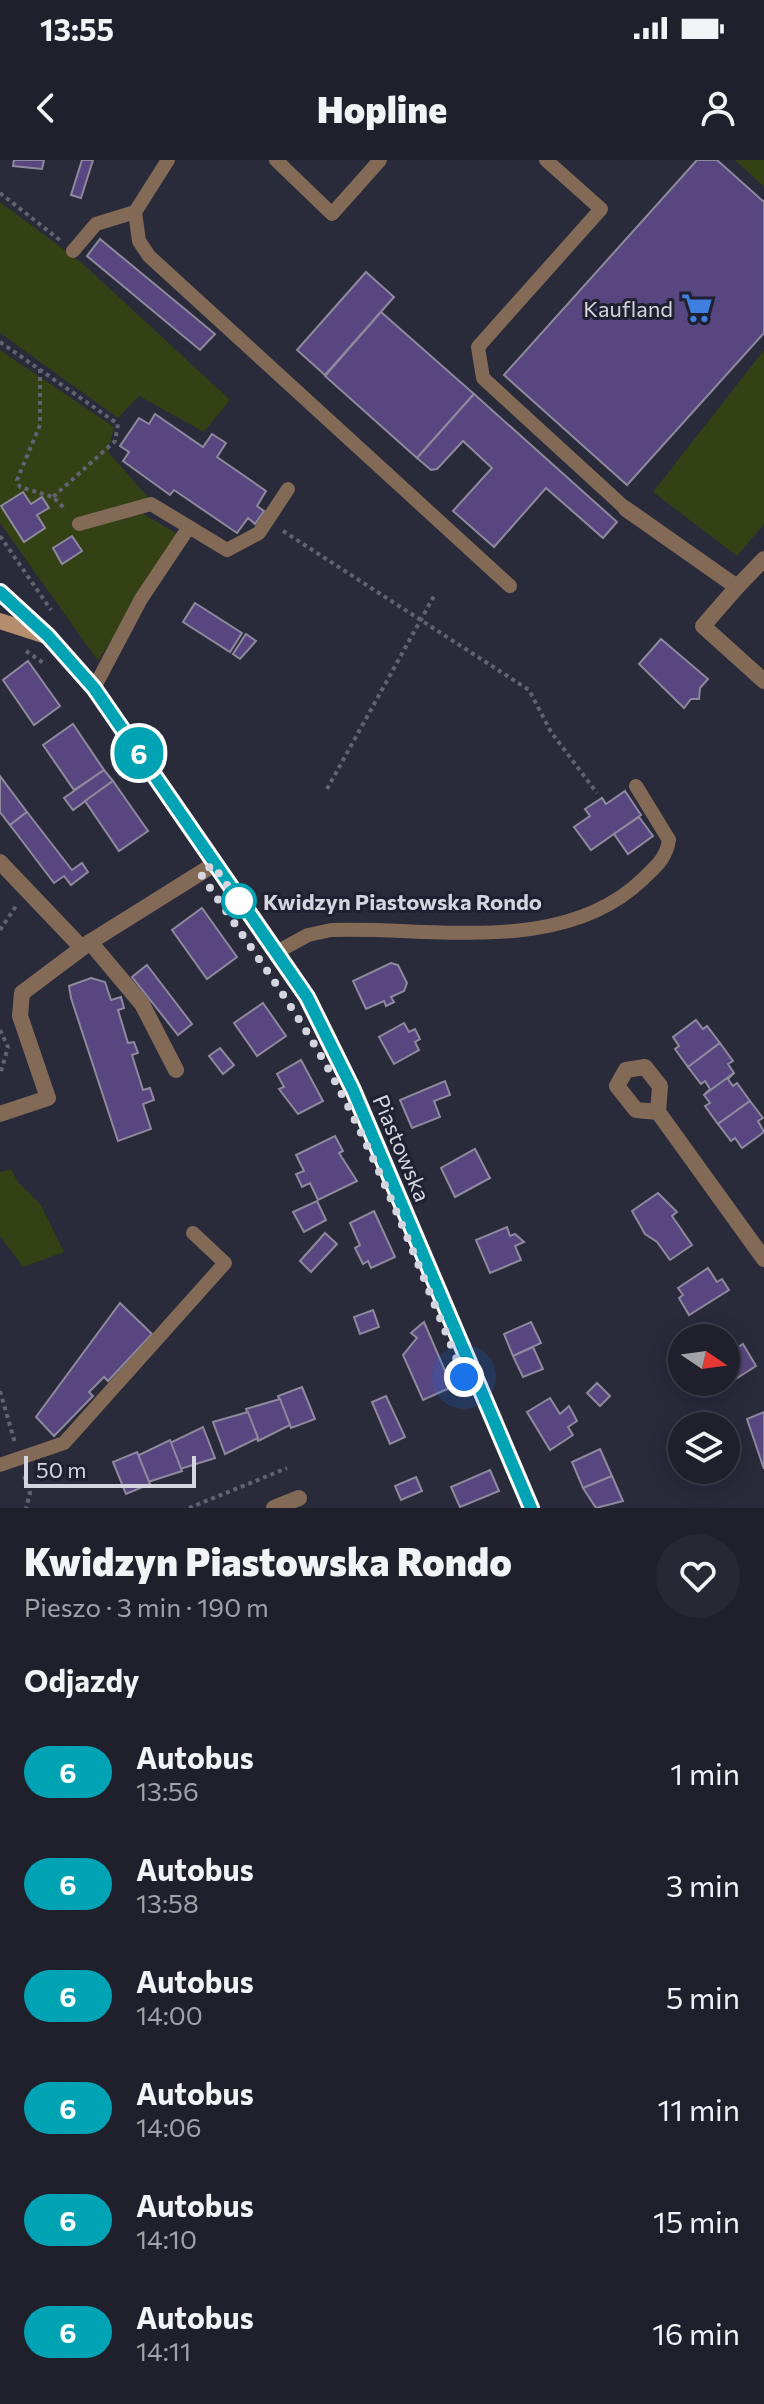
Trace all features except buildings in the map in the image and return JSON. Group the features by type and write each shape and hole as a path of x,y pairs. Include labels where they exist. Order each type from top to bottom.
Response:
{"street":[{"path":"626,509 737,587"},
{"path":"764,559 703,626 764,681"},
{"name":"Piastowska","path":"0,593 48,636 94,688 213,865 307,997 353,1090 531,1508"},
{"path":"0,621 48,636"},
{"path":"0,862 142,1004 176,1070"},
{"path":"0,1114 48,1098 20,1016 19,999 29,986 86,945 213,865"},
{"path":"658,1112 764,1259"},
{"path":"274,1508 299,1498"}],"lane":[{"path":"168,160 135,212 139,241 149,256 510,586"},
{"path":"276,160 332,214 380,160"},
{"path":"546,160 601,209 478,347 483,378 626,509"},
{"path":"73,251 96,224 135,212"},
{"path":"79,524 151,504 227,550 259,533 288,489"},
{"path":"94,688 141,599 189,527"},
{"path":"275,953 308,935 331,930 501,932 543,926 609,905 624,898 666,856 669,840 636,786"},
{"path":"0,1465 64,1443 225,1263 193,1233"}],"path":[{"path":"0,193 73,251"},
{"path":"0,342 40,369 118,424 115,441 53,497 20,487 17,480 40,425 40,369"},
{"path":"268,521 529,690 551,732 597,793"},
{"path":"0,536 29,581"},
{"path":"327,789 434,596"},
{"path":"14,646 54,671"},
{"path":"1,927 27,889"},
{"path":"0,1030 2,1042 8,1047 0,1075"},
{"path":"0,1391 30,1493 26,1508"},
{"path":"189,1508 287,1468"}],"green space":[{"path":"735,160 764,160 764,187"},
{"path":"0,202 82,263 230,400 204,432 139,396 118,418 0,333"},
{"path":"0,350 114,427 108,452 148,497 142,513 179,535 98,661 0,523"},
{"path":"764,350 764,524 737,556 653,492"},
{"path":"11,1169 18,1182 41,1205 64,1252 23,1267 0,1236 0,1172"}],"bus line":[{"name":"6","path":"0,592 48,636 94,688 213,865 307,997 353,1090 531,1508"}],"place":[{"name":"Kaufland","path":"697,308"},
{"name":"Kwidzyn Piastowska Rondo","path":"239,901"}],"route":[{"path":"239,901 241,905 213,865 200,873 303,1024 339,1088 383,1182 464,1377"}]}
